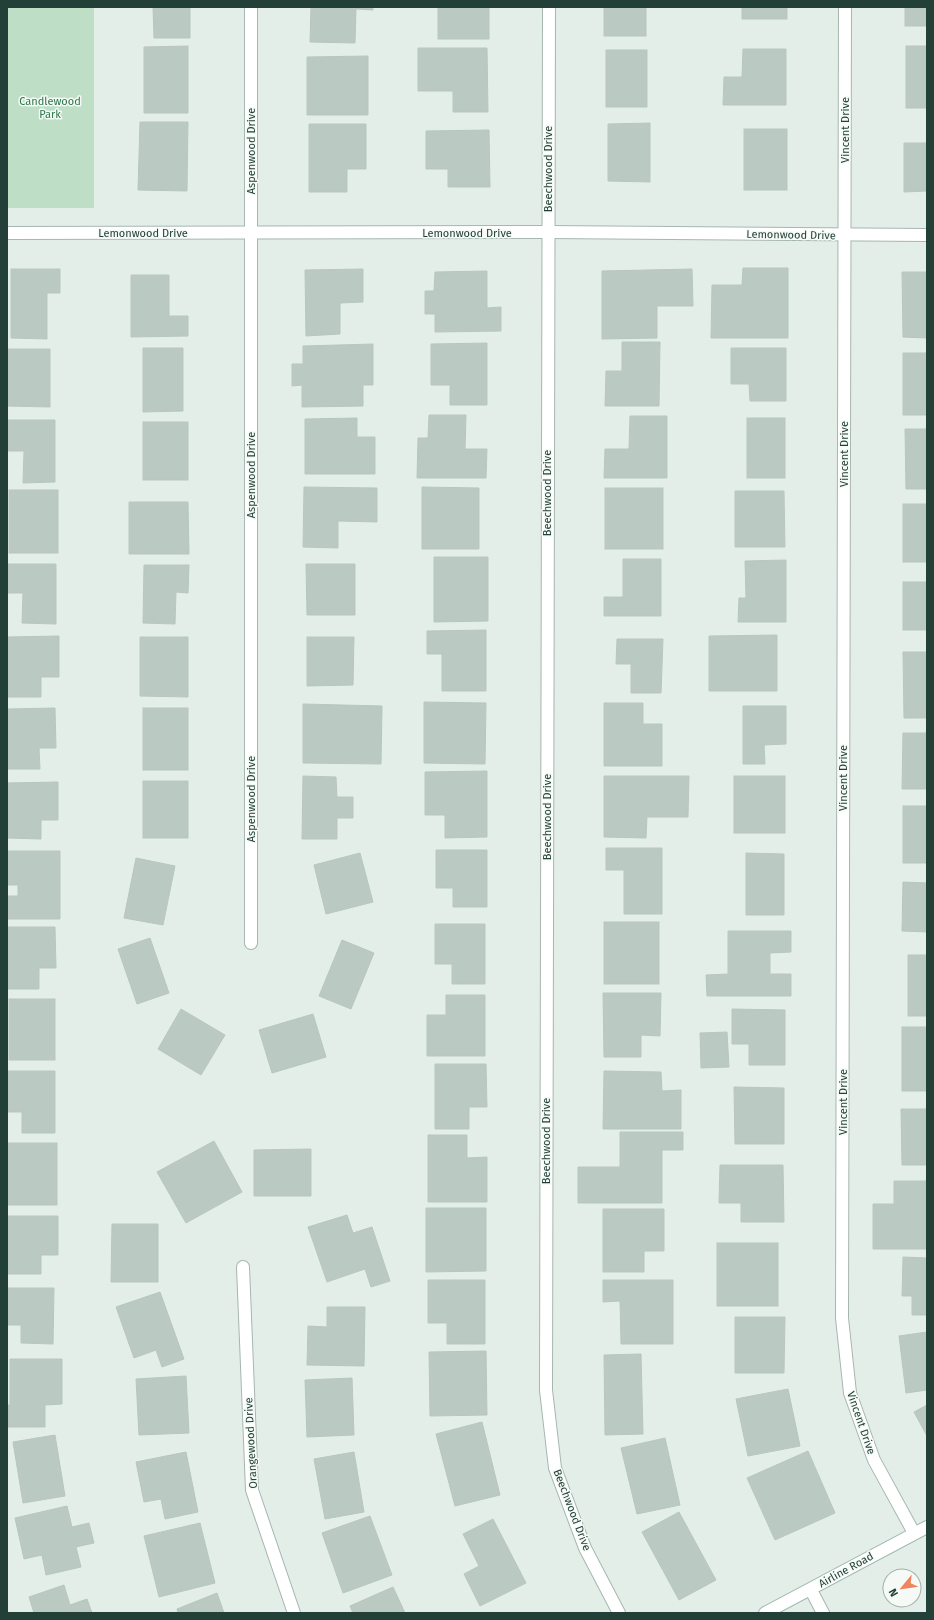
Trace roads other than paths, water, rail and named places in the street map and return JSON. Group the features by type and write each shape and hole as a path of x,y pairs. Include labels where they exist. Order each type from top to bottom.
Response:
{"street":[{"name":"Aspenwood Drive","path":"251,7 251,943"},
{"name":"Beechwood Drive","path":"549,7 546,1390 555,1468 585,1548 619,1613"},
{"name":"Vincent Drive","path":"845,7 842,1318 850,1393 874,1460 914,1533"},
{"name":"Lemonwood Drive","path":"7,233 251,234 548,232 927,235"},
{"name":"Orangewood Drive","path":"243,1267 252,1490 294,1613"},
{"name":"Airline Road","path":"765,1613 811,1590 927,1527"},
{"path":"811,1590 823,1613"}],"park label":[{"name":"Candlewood Park","path":"50,107"}]}
